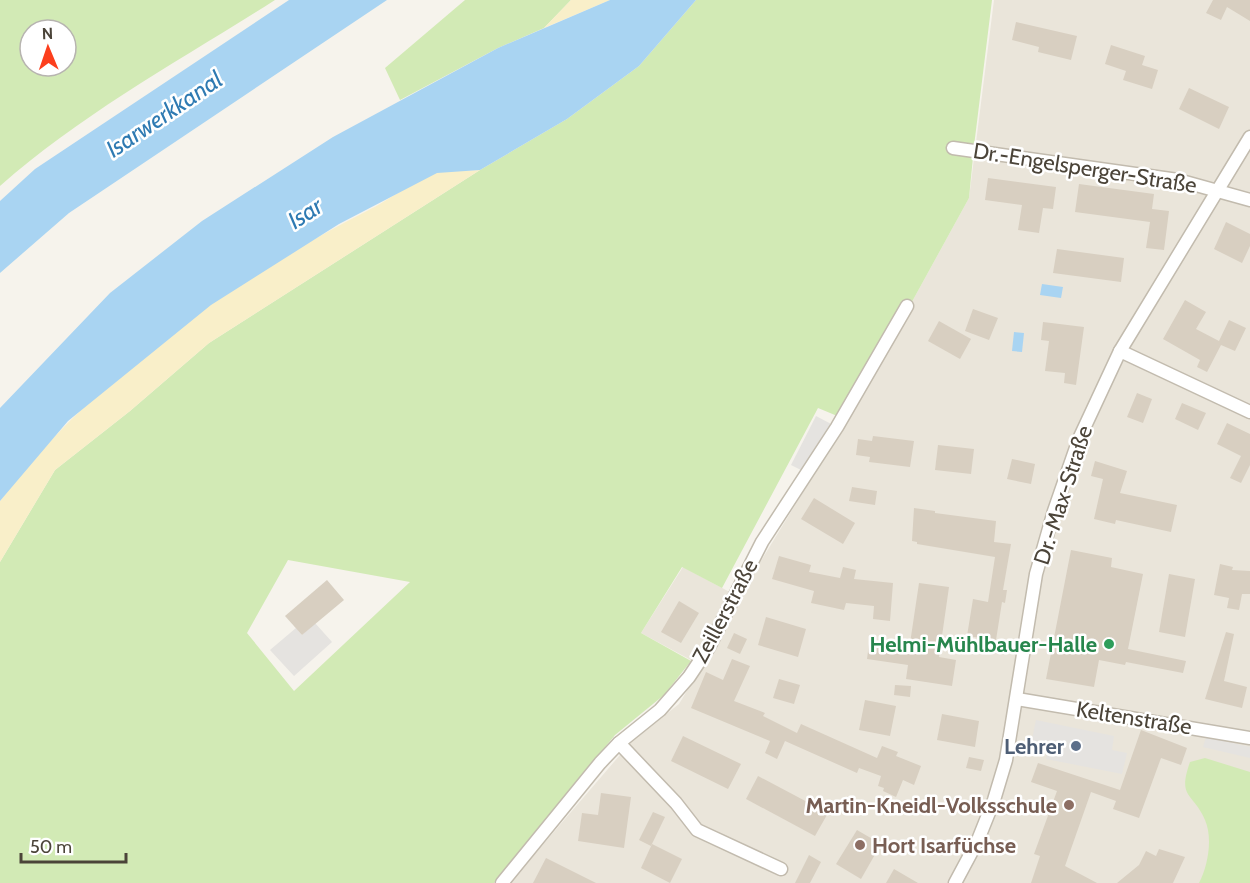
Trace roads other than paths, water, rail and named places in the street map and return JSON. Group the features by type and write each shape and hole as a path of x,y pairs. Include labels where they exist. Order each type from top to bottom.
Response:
{"street":[{"name":"Dr.-Max-Straße","path":"955,883 994,800 1006,760 1028,614 1054,511 1079,439 1120,351 1216,189 1250,137"},
{"name":"Dr.-Engelsperger-Straße","path":"953,148 1178,180 1250,200"},
{"name":"Zeillerstraße","path":"502,883 528,848 619,743 660,710 689,677 709,647 762,542 837,427 906,306"},
{"path":"1120,351 1250,412"},
{"name":"Keltenstraße","path":"1017,699 1250,738"},
{"path":"619,743 676,803 697,830 781,869"}],"water":[{"name":"Isarwerkkanal","path":"289,0 387,0 69,213 0,273 0,201 35,169"},
{"name":"Isar","path":"610,0 696,0 639,66 567,119 480,170 437,173 339,224 211,305 68,421 0,501 0,408 110,293 202,221 333,137 498,48"},
{"path":"1042,284 1063,287 1061,298 1040,295"},
{"path":"1014,332 1024,333 1022,352 1012,351"}],"place":[{"name":"Helmi-Mühlbauer-Halle","path":"1109,644"},
{"name":"Lehrer","path":"1076,746"},
{"name":"Martin-Kneidl-Volksschule","path":"1069,805"},
{"name":"Hort Isarfüchse","path":"860,845"}]}
